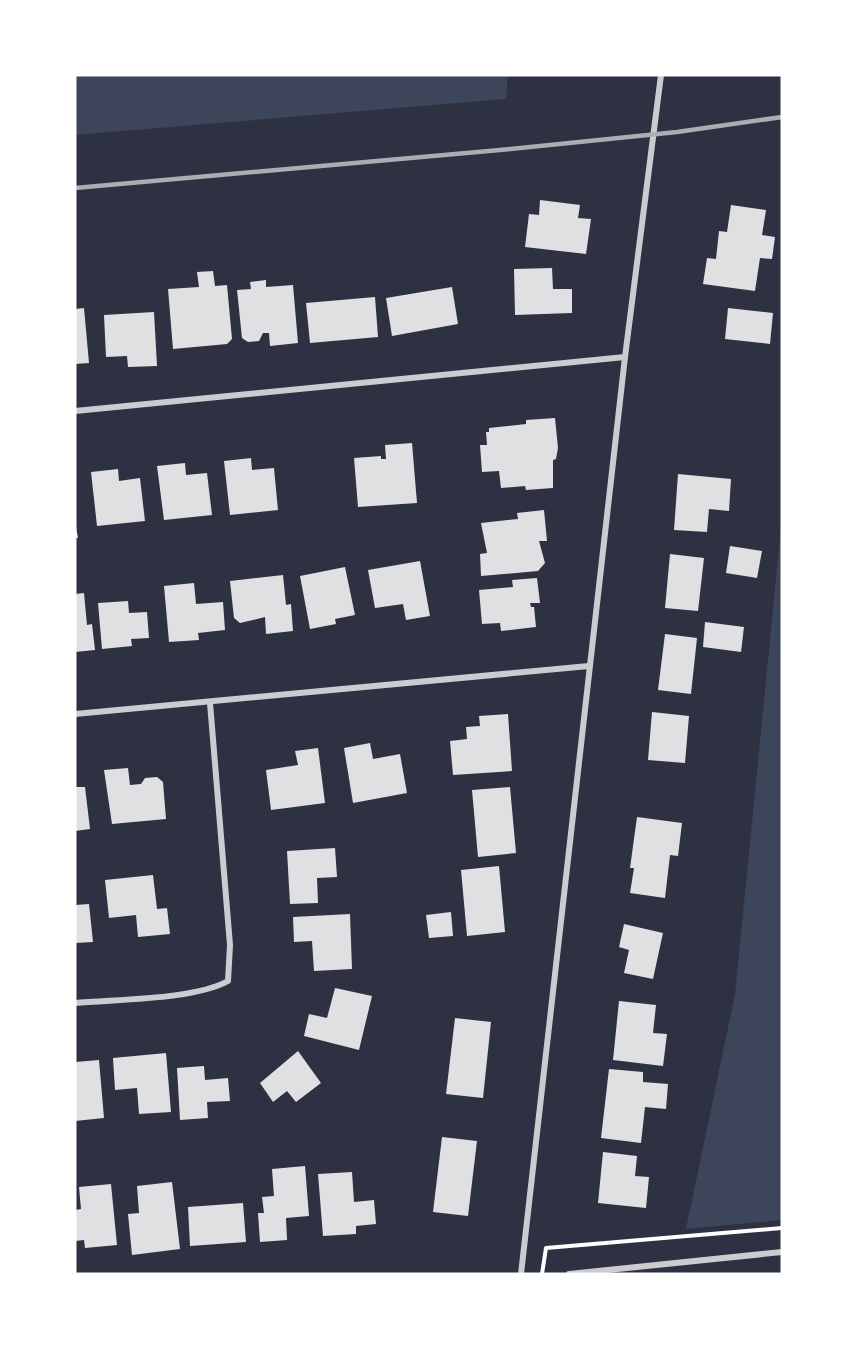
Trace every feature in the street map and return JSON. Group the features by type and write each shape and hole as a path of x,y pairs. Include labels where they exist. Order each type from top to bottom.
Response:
{"street":[{"path":"521,1274 625,357 661,75"},
{"path":"75,411 625,357"},
{"path":"75,714 589,666"},
{"path":"75,1003 190,992 215,988 228,981 230,945 210,703"},
{"path":"569,1274 782,1252"}],"path":[{"path":"542,1274 546,1248 782,1228"}],"shaded area":[{"path":"75,75 508,75 506,99 75,135"},
{"path":"782,518 782,1220 686,1229 735,994"}],"building":[{"path":"540,200 580,205 578,218 591,219 586,254 525,247 529,214 539,215"},
{"path":"731,205 766,210 762,235 775,237 772,259 760,258 755,291 703,284 707,258 716,259 719,231 727,232"},
{"path":"552,268 553,289 572,289 572,313 515,315 514,269"},
{"path":"213,271 215,286 227,285 232,339 227,344 173,349 168,289 199,287 197,272"},
{"path":"266,280 266,287 293,285 298,343 270,346 269,333 263,333 259,341 248,342 242,338 237,290 251,289 250,282"},
{"path":"452,287 458,324 392,336 386,298"},
{"path":"375,297 378,337 310,343 306,303"},
{"path":"84,308 89,363 75,364 75,309"},
{"path":"728,308 773,313 770,344 725,339"},
{"path":"154,312 157,366 128,367 127,356 106,357 104,315"},
{"path":"555,418 558,448 556,459 553,460 553,488 526,490 525,486 501,488 499,471 482,472 480,445 487,445 486,432 489,432 489,428 526,424 526,420"},
{"path":"412,443 417,503 358,507 354,458 381,456 381,459 386,459 385,445"},
{"path":"251,458 252,470 274,468 278,510 230,515 224,461"},
{"path":"185,463 186,475 207,473 212,515 164,520 157,466"},
{"path":"118,469 119,481 140,478 145,521 97,526 91,472"},
{"path":"678,474 731,479 729,511 709,509 707,532 674,530"},
{"path":"544,510 547,541 539,541 545,563 538,571 481,576 480,554 487,553 481,523 518,519 517,513"},
{"path":"75,521 78,538 75,538"},
{"path":"730,546 762,551 757,578 726,573"},
{"path":"670,554 704,558 698,611 665,608"},
{"path":"420,561 430,616 406,620 403,604 375,608 368,570"},
{"path":"345,567 355,615 335,619 336,624 310,629 300,576"},
{"path":"283,575 286,605 291,604 293,631 266,634 265,617 240,623 234,618 230,581"},
{"path":"537,578 540,603 530,603 531,607 534,607 536,627 501,631 500,623 482,624 479,590 513,587 512,580"},
{"path":"194,583 196,604 223,602 225,630 198,633 199,640 169,642 164,586"},
{"path":"84,593 87,625 92,624 95,650 75,652 75,594"},
{"path":"128,601 129,613 147,612 149,638 131,639 132,646 102,649 98,603"},
{"path":"705,622 744,627 741,652 703,647"},
{"path":"665,634 697,638 691,694 658,690"},
{"path":"652,712 689,716 685,763 648,760"},
{"path":"508,714 512,771 453,775 450,741 467,739 466,727 480,726 479,716"},
{"path":"370,743 373,759 400,754 407,793 353,803 344,748"},
{"path":"318,748 325,803 271,810 266,770 298,765 295,751"},
{"path":"128,768 130,785 141,784 145,778 157,777 163,782 166,819 112,824 104,770"},
{"path":"75,787 85,787 90,829 75,831"},
{"path":"510,787 516,853 478,857 472,790"},
{"path":"637,817 682,823 678,856 670,855 665,898 630,893 634,868 630,868"},
{"path":"335,848 337,877 317,878 318,903 290,904 287,851"},
{"path":"499,866 505,932 467,936 461,870"},
{"path":"153,875 157,909 167,908 170,934 138,937 136,915 109,918 105,880"},
{"path":"89,904 93,942 75,943 75,905"},
{"path":"451,912 453,936 429,938 426,915"},
{"path":"350,914 352,969 314,971 312,941 294,942 293,917"},
{"path":"624,924 663,933 653,979 624,973 629,950 619,947"},
{"path":"335,988 372,996 359,1050 304,1036 309,1014 327,1018"},
{"path":"619,1001 656,1005 653,1033 667,1034 663,1066 613,1060"},
{"path":"455,1018 491,1022 483,1098 446,1094"},
{"path":"298,1051 321,1083 296,1102 287,1091 273,1102 260,1083"},
{"path":"166,1053 171,1112 139,1114 137,1088 115,1090 113,1058"},
{"path":"99,1060 104,1118 75,1121 75,1062"},
{"path":"204,1066 205,1080 228,1078 230,1101 207,1102 208,1118 180,1120 177,1068"},
{"path":"609,1069 643,1072 643,1082 668,1084 666,1109 645,1107 641,1143 601,1138"},
{"path":"442,1137 477,1141 468,1216 433,1212"},
{"path":"603,1152 637,1156 635,1176 649,1177 646,1208 598,1203"},
{"path":"305,1166 309,1216 286,1218 287,1240 260,1242 258,1213 264,1213 262,1197 274,1196 272,1169"},
{"path":"352,1172 354,1202 374,1200 376,1224 356,1226 356,1234 323,1236 318,1174"},
{"path":"172,1182 180,1249 132,1255 128,1214 139,1213 137,1186"},
{"path":"111,1184 117,1245 85,1248 84,1240 75,1241 75,1210 81,1209 79,1187"},
{"path":"243,1203 246,1242 190,1246 188,1207"}],"railway":[{"path":"75,188 500,150 677,132 782,117"}]}
